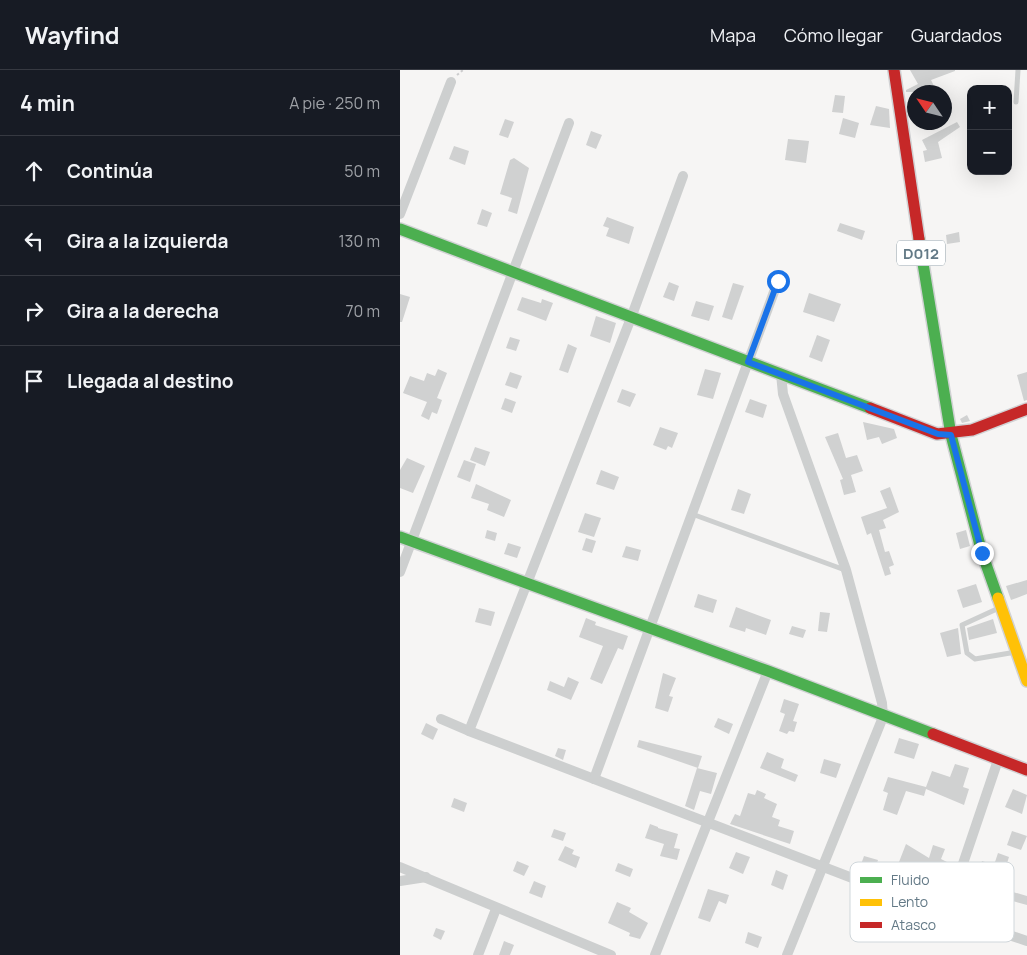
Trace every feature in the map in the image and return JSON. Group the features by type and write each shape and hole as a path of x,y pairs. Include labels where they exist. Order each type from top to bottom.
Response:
{"street":[{"name":"D012","path":"894,70 903,140 951,435 982,553 1027,681"},
{"path":"400,214 451,82"},
{"path":"400,572 569,122"},
{"path":"469,730 631,318 684,176"},
{"path":"400,229 938,434 951,435 1027,409"},
{"path":"594,779 778,281"},
{"path":"781,374 783,394 846,570 882,703 883,717 787,955"},
{"path":"400,537 526,585 768,671 883,717 1027,770"},
{"path":"655,955 709,824 768,671"},
{"path":"442,719 850,878"},
{"path":"964,862 998,760"},
{"path":"400,867 496,909 610,955"},
{"path":"400,881 426,877"},
{"path":"478,955 496,909"},
{"path":"1014,937 1027,941"}],"lane":[{"path":"1016,102 1018,70"},
{"path":"692,514 846,570"},
{"path":"1001,608 962,625 967,654 975,660 1016,652"}],"building":[{"path":"910,70 955,70 931,80 934,85 916,85 918,84"},
{"path":"835,95 845,96 843,113 832,112"},
{"path":"876,106 889,109 890,128 870,125"},
{"path":"843,118 859,123 855,138 839,134"},
{"path":"505,119 514,122 508,138 499,135"},
{"path":"957,122 960,127 938,142 942,158 925,162 923,151 927,150 922,140 941,130 952,130 952,125"},
{"path":"591,131 602,135 596,149 586,145"},
{"path":"788,139 809,141 806,163 785,160"},
{"path":"454,146 469,151 465,165 449,159"},
{"path":"514,158 529,168 517,214 508,211 512,198 500,194 510,160"},
{"path":"482,209 492,213 487,227 477,224"},
{"path":"607,217 634,227 629,244 606,236 609,228 603,226"},
{"path":"840,223 865,231 862,240 837,231"},
{"path":"959,232 960,242 947,244 946,235"},
{"path":"669,282 679,286 674,301 663,297"},
{"path":"733,283 744,286 732,320 722,317"},
{"path":"809,293 841,304 834,322 803,312"},
{"path":"400,294 410,297 402,322 400,322"},
{"path":"522,297 541,303 542,299 553,303 546,321 517,310"},
{"path":"696,301 714,306 709,321 691,316"},
{"path":"596,316 616,323 610,343 590,336"},
{"path":"817,335 830,340 822,362 809,357"},
{"path":"510,337 520,340 516,351 506,348"},
{"path":"568,344 577,348 568,373 559,370"},
{"path":"438,369 447,373 437,398 442,400 437,414 432,412 429,420 421,416 427,402 403,393 410,376 424,381 427,373 435,376"},
{"path":"705,369 721,373 713,399 697,395"},
{"path":"510,372 522,376 517,389 505,385"},
{"path":"1027,372 1027,400 1024,401 1017,375"},
{"path":"622,389 636,394 630,407 617,402"},
{"path":"505,398 516,402 512,413 501,409"},
{"path":"750,399 767,405 763,418 745,412"},
{"path":"967,415 970,421 962,423 960,419"},
{"path":"863,422 894,429 897,438 882,444 879,437 867,440"},
{"path":"660,427 678,433 672,448 668,446 666,450 653,445"},
{"path":"838,433 846,458 857,455 863,471 851,475 856,492 844,495 840,480 843,479 825,437"},
{"path":"475,447 490,452 485,466 470,460"},
{"path":"407,458 425,466 413,493 400,488 400,470"},
{"path":"464,460 476,464 470,482 457,477"},
{"path":"601,470 619,477 614,490 596,484"},
{"path":"476,484 511,500 504,517 487,510 489,504 471,498"},
{"path":"890,487 899,512 883,520 886,528 879,530 885,552 889,551 894,565 889,567 891,574 885,576 871,533 867,535 861,517 887,508 880,491"},
{"path":"738,489 751,494 744,514 731,510"},
{"path":"585,513 601,518 594,537 578,532"},
{"path":"487,530 497,533 495,541 485,538"},
{"path":"966,530 970,546 960,549 956,533"},
{"path":"586,538 596,541 592,553 582,550"},
{"path":"508,543 521,547 517,558 504,554"},
{"path":"626,546 641,550 638,561 622,557"},
{"path":"1027,580 1027,594 1011,600 1006,586"},
{"path":"976,584 982,602 963,608 957,590"},
{"path":"698,594 717,600 713,613 694,607"},
{"path":"736,607 771,620 766,635 746,628 745,632 729,627"},
{"path":"479,608 495,612 491,626 475,622"},
{"path":"820,612 830,613 827,632 818,631"},
{"path":"586,618 596,622 595,625 628,636 623,650 618,648 602,684 590,679 603,646 579,637"},
{"path":"993,619 997,633 969,640 967,628"},
{"path":"792,626 806,630 803,638 789,634"},
{"path":"958,628 961,654 947,657 940,633"},
{"path":"663,673 676,678 669,696 673,697 668,712 655,708"},
{"path":"568,677 579,682 571,700 547,690 550,681 564,687"},
{"path":"784,699 799,704 793,721 797,722 794,732 789,731 787,734 779,731 785,714 780,712"},
{"path":"718,718 733,724 729,734 714,727"},
{"path":"426,723 438,729 433,740 421,734"},
{"path":"899,738 919,744 914,759 894,753"},
{"path":"639,740 702,756 698,768 637,747"},
{"path":"558,748 566,750 563,760 555,756"},
{"path":"767,752 784,759 781,768 798,775 795,782 760,768"},
{"path":"824,759 841,764 836,778 820,773"},
{"path":"955,764 969,768 963,787 969,789 964,805 926,789 924,796 906,791 897,815 883,810 888,793 883,791 888,777 926,787 932,771 950,777"},
{"path":"697,768 717,773 711,794 700,791 694,810 685,806"},
{"path":"1013,789 1027,795 1022,814 1005,807"},
{"path":"757,790 766,794 764,798 777,804 772,817 780,820 778,826 794,831 790,844 730,824 735,814 740,816 748,793 755,795"},
{"path":"454,798 467,803 464,812 451,807"},
{"path":"650,824 678,834 674,848 680,849 677,860 660,856 664,844 645,838"},
{"path":"554,829 566,833 563,841 551,837"},
{"path":"1012,831 1027,836 1021,850 1007,845"},
{"path":"906,844 929,858 933,845 945,849 941,859 947,862 899,862"},
{"path":"565,846 574,850 572,854 580,857 576,868 558,860"},
{"path":"736,852 750,857 743,874 729,868"},
{"path":"998,853 1009,857 1007,862 995,862"},
{"path":"864,856 878,860 877,862 862,862"},
{"path":"517,861 529,866 524,876 513,871"},
{"path":"618,863 633,869 630,877 615,871"},
{"path":"776,870 788,875 783,890 771,885"},
{"path":"534,881 546,886 542,898 529,893"},
{"path":"708,889 729,895 726,904 719,901 710,922 698,918"},
{"path":"1014,892 1027,896 1027,905 1014,901"},
{"path":"617,902 631,908 629,912 648,923 640,939 629,936 630,933 608,923"},
{"path":"436,928 445,931 441,940 433,936"},
{"path":"748,932 762,937 758,948 745,943"},
{"path":"504,941 514,945 510,955 499,955"}],"traffic: fast":[{"path":"400,229 870,408"},
{"path":"919,239 951,435 982,553 998,598"},
{"path":"400,537 768,671 933,734"}],"traffic: slow":[{"path":"998,598 1027,681"}],"traffic: jam":[{"path":"894,70 919,239"},
{"path":"870,408 937,434 972,430 1027,409"},
{"path":"933,734 1027,770"}],"route":[{"path":"778,281 748,362 938,434 951,435 982,553"}]}
